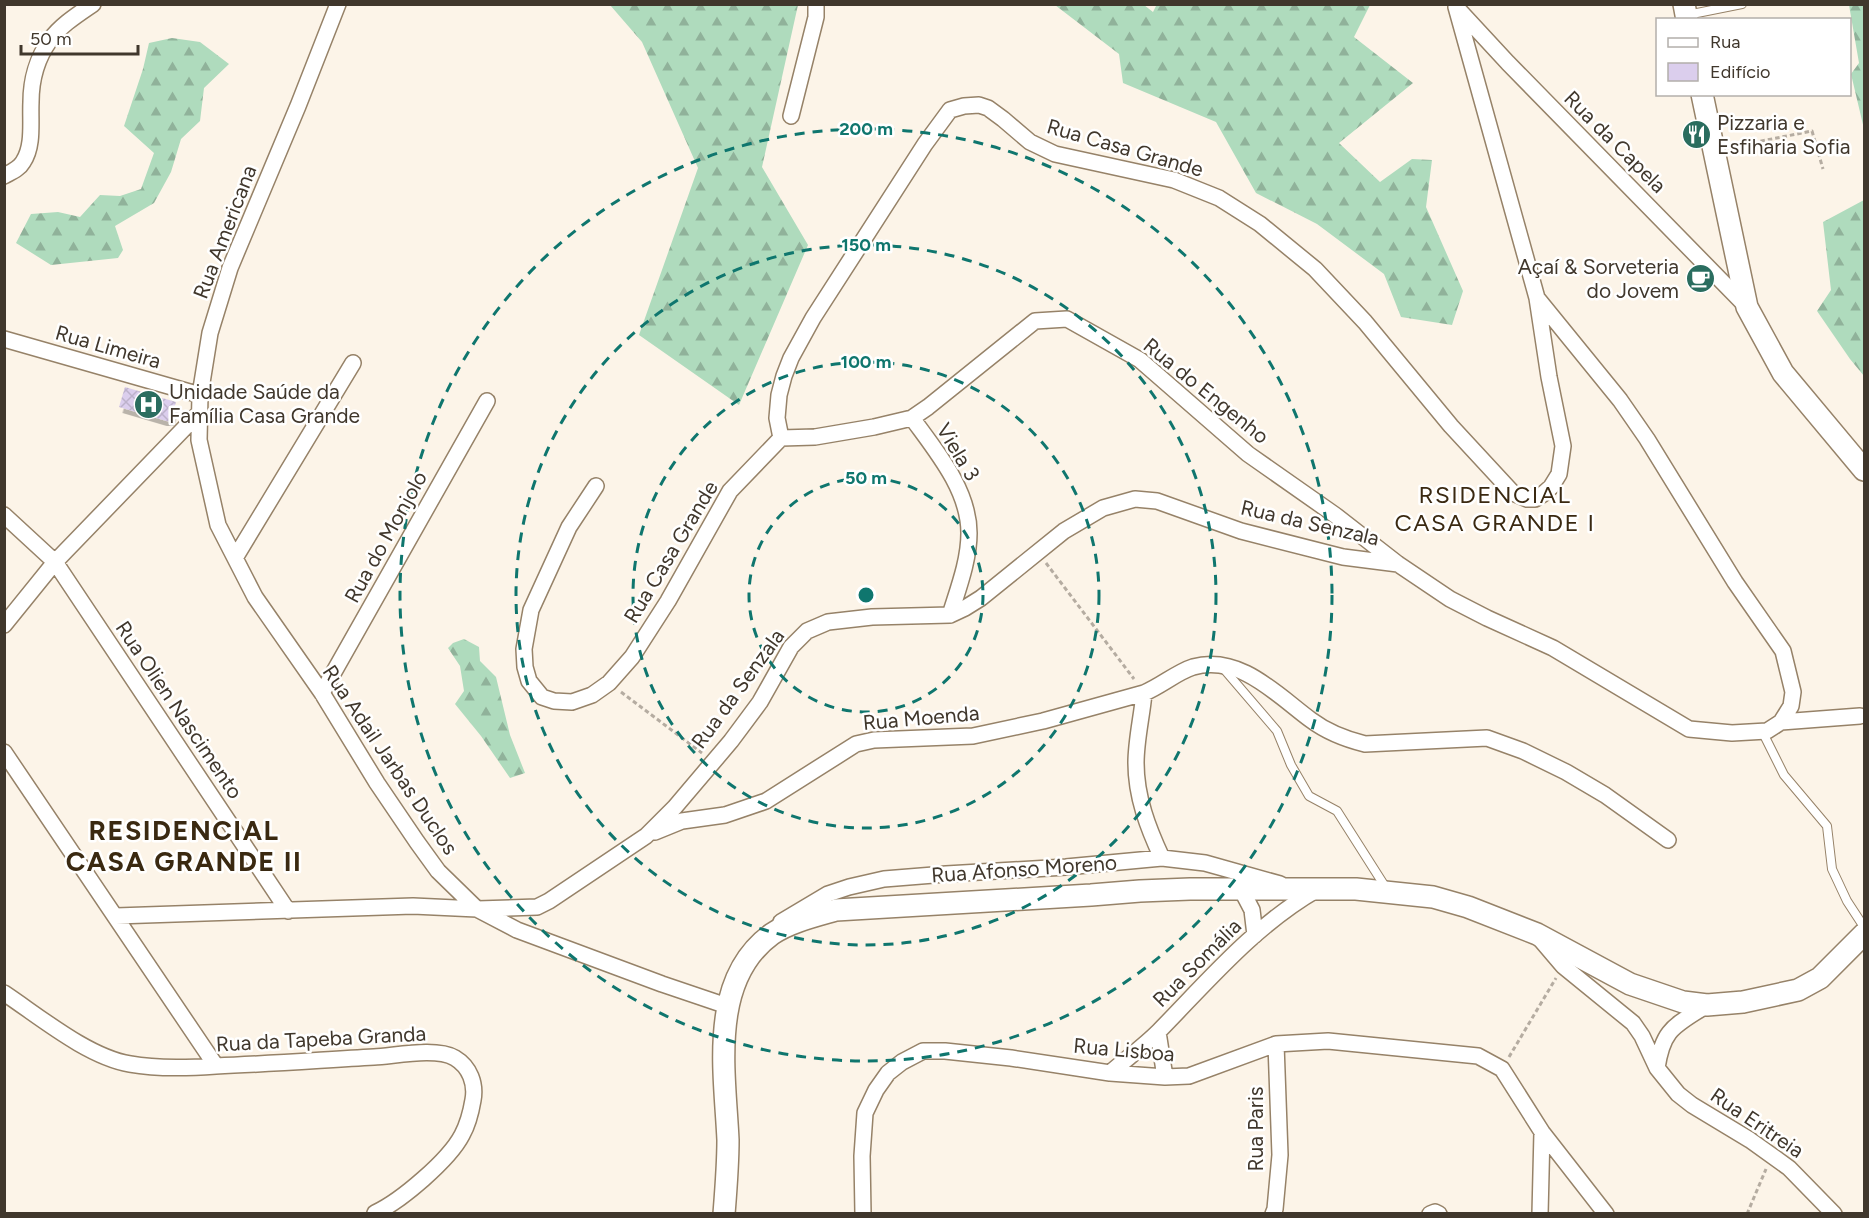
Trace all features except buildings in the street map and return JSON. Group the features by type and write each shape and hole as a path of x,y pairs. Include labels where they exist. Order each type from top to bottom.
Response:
{"main road":[{"path":"1702,96 1747,307 1784,373 1864,470"},
{"name":"Rua Afonso Moreno","path":"724,1214 728,1166 723,1042 727,1006 738,976 758,947 773,933 806,919 836,910 1140,891 1319,888 1389,892 1433,897 1468,907 1537,934 1630,984 1683,1002 1707,1005 1743,1002 1798,990 1820,978 1864,934"}],"street":[{"path":"4,176 20,167 26,156 30,136 33,80 42,53 50,40 69,20 93,4"},
{"name":"Rua Americana","path":"199,413 210,333 230,268 338,4"},
{"path":"791,116 816,17 816,4"},
{"name":"Rua Casa Grande","path":"596,486 569,526 534,602 524,649 529,681 542,697 554,701 572,702 592,694 609,683 632,657 649,633 730,491 781,438 777,418 779,395 791,358 813,318 925,144 950,110 979,105 988,108 1030,142 1055,154 1174,180 1219,198 1260,224 1315,269 1365,321 1451,426 1513,493 1527,499 1535,499 1551,487 1559,474 1563,446 1549,377 1538,298 1455,6"},
{"name":"Rua da Capela","path":"1455,6 1747,307"},
{"path":"1538,298 1620,400 1647,439 1735,582 1783,651 1792,692 1791,706 1781,722"},
{"name":"Rua do Engenho","path":"781,438 815,437 912,418 1035,321 1067,319 1140,360 1248,454 1335,515 1398,564"},
{"name":"Rua Limeira","path":"4,339 200,395"},
{"path":"235,558 353,363"},
{"name":"Rua do Monjolo","path":"322,693 487,401"},
{"path":"4,625 55,562 199,413"},
{"name":"Rua Adail Jarbas Duclos","path":"199,413 199,440 218,525 255,597 322,693 377,783 438,871 477,909 517,930 727,1006"},
{"name":"Viela 3","path":"912,418 950,474 963,502 969,531 967,554 950,615"},
{"name":"Rua da Senzala","path":"116,916 414,906 477,909 537,906 549,901 646,836 675,807 731,741 760,702 791,647 807,631 828,622 872,617 950,615 981,598 1064,531 1104,508 1135,499 1157,501 1241,531 1343,557 1398,564 1450,599 1553,648 1689,729 1732,733 1767,731 1781,722"},
{"name":"Rua Olien Nascimento","path":"4,515 55,562 288,911"},
{"name":"Rua Moenda","path":"646,836 682,821 725,815 766,801 856,744 874,740 985,734 1043,722 1144,693 1191,668 1206,664 1222,666"},
{"path":"1222,666 1245,672 1271,687 1312,720 1346,740 1365,744 1487,738 1523,751 1566,772 1605,795 1668,840"},
{"path":"1144,693 1136,764 1138,794 1150,833 1162,858"},
{"path":"1781,722 1860,716"},
{"path":"4,752 216,1066"},
{"name":"Rua Afonso Moreno","path":"766,939 780,923 793,913 828,894 884,879 1162,858 1205,863 1295,889"},
{"name":"Rua Somália","path":"1110,1073 1158,1032 1193,994 1255,935 1293,904 1319,888"},
{"path":"1241,889 1252,910 1255,935"},
{"name":"Rua Afonso Moreno","path":"1537,934 1563,966 1633,1023 1642,1036 1657,1068"},
{"name":"Rua da Tapeba Granda","path":"4,993 97,1054 131,1065 216,1066 417,1052 454,1057 467,1069 475,1091 471,1113 462,1135 450,1152 424,1177 387,1208 375,1213"},
{"path":"1657,1068 1664,1039 1673,1028 1707,1005"},
{"path":"1158,1032 1165,1077"},
{"name":"Rua Lisboa","path":"863,1214 862,1156 865,1113 876,1090 888,1073 902,1062 923,1051 1011,1058 1110,1073 1165,1077 1189,1076 1275,1044 1328,1041 1478,1056 1502,1069"},
{"name":"Rua Paris","path":"1273,1214 1280,1155 1275,1044"},
{"name":"Rua Eritreia","path":"1657,1068 1678,1094 1692,1106 1750,1140 1772,1156 1807,1183 1834,1214"},
{"path":"1502,1069 1542,1132 1606,1214"},
{"path":"1540,1214 1542,1132"},
{"path":"1430,1214 1433,1212 1439,1214"}],"lane":[{"path":"1682,11 1742,4"},
{"path":"1222,666 1277,731 1291,765 1309,796 1336,811 1389,892"},
{"path":"1762,731 1784,775 1827,826 1832,869 1847,901 1864,927"}],"path":[{"path":"1714,150 1812,130 1823,169"},
{"path":"1038,553 1144,693"},
{"path":"609,683 713,761"},
{"path":"1502,1069 1563,966"},
{"path":"1747,1214 1772,1156"}],"green space":[{"path":"1157,4 1370,5 1354,37 1413,83 1339,143 1380,182 1412,159 1432,160 1426,207 1463,291 1452,325 1401,317 1384,274 1317,224 1256,193 1216,122 1123,83 1119,54 1055,5 1144,5 1153,12"},
{"path":"610,5 798,5 762,167 808,245 739,405 639,335 698,168 642,42"},
{"path":"1849,5 1864,6 1864,129 1851,74 1859,63"},
{"path":"172,38 200,42 229,64 204,88 200,121 181,139 171,172 154,203 115,226 123,250 118,258 51,265 16,243 31,214 58,212 80,217 100,195 120,196 141,189 154,153 124,126 149,43"},
{"path":"1864,200 1864,376 1817,311 1831,290 1823,222"},
{"path":"464,639 479,647 480,661 496,677 510,735 525,773 510,778 455,704 464,691 460,666 448,648 453,643"}],"place":[{"name":"Pizzaria e Esfiharia Sofia","path":"1696,135"},
{"name":"Açaí & Sorveteria do Jovem","path":"1700,279"},
{"name":"Unidade Saúde da Família Casa Grande","path":"148,404"}],"district":[{"name":"RSIDENCIAL CASA GRANDE I","path":"1495,509"},
{"name":"RESIDENCIAL CASA GRANDE II","path":"184,846"}]}
